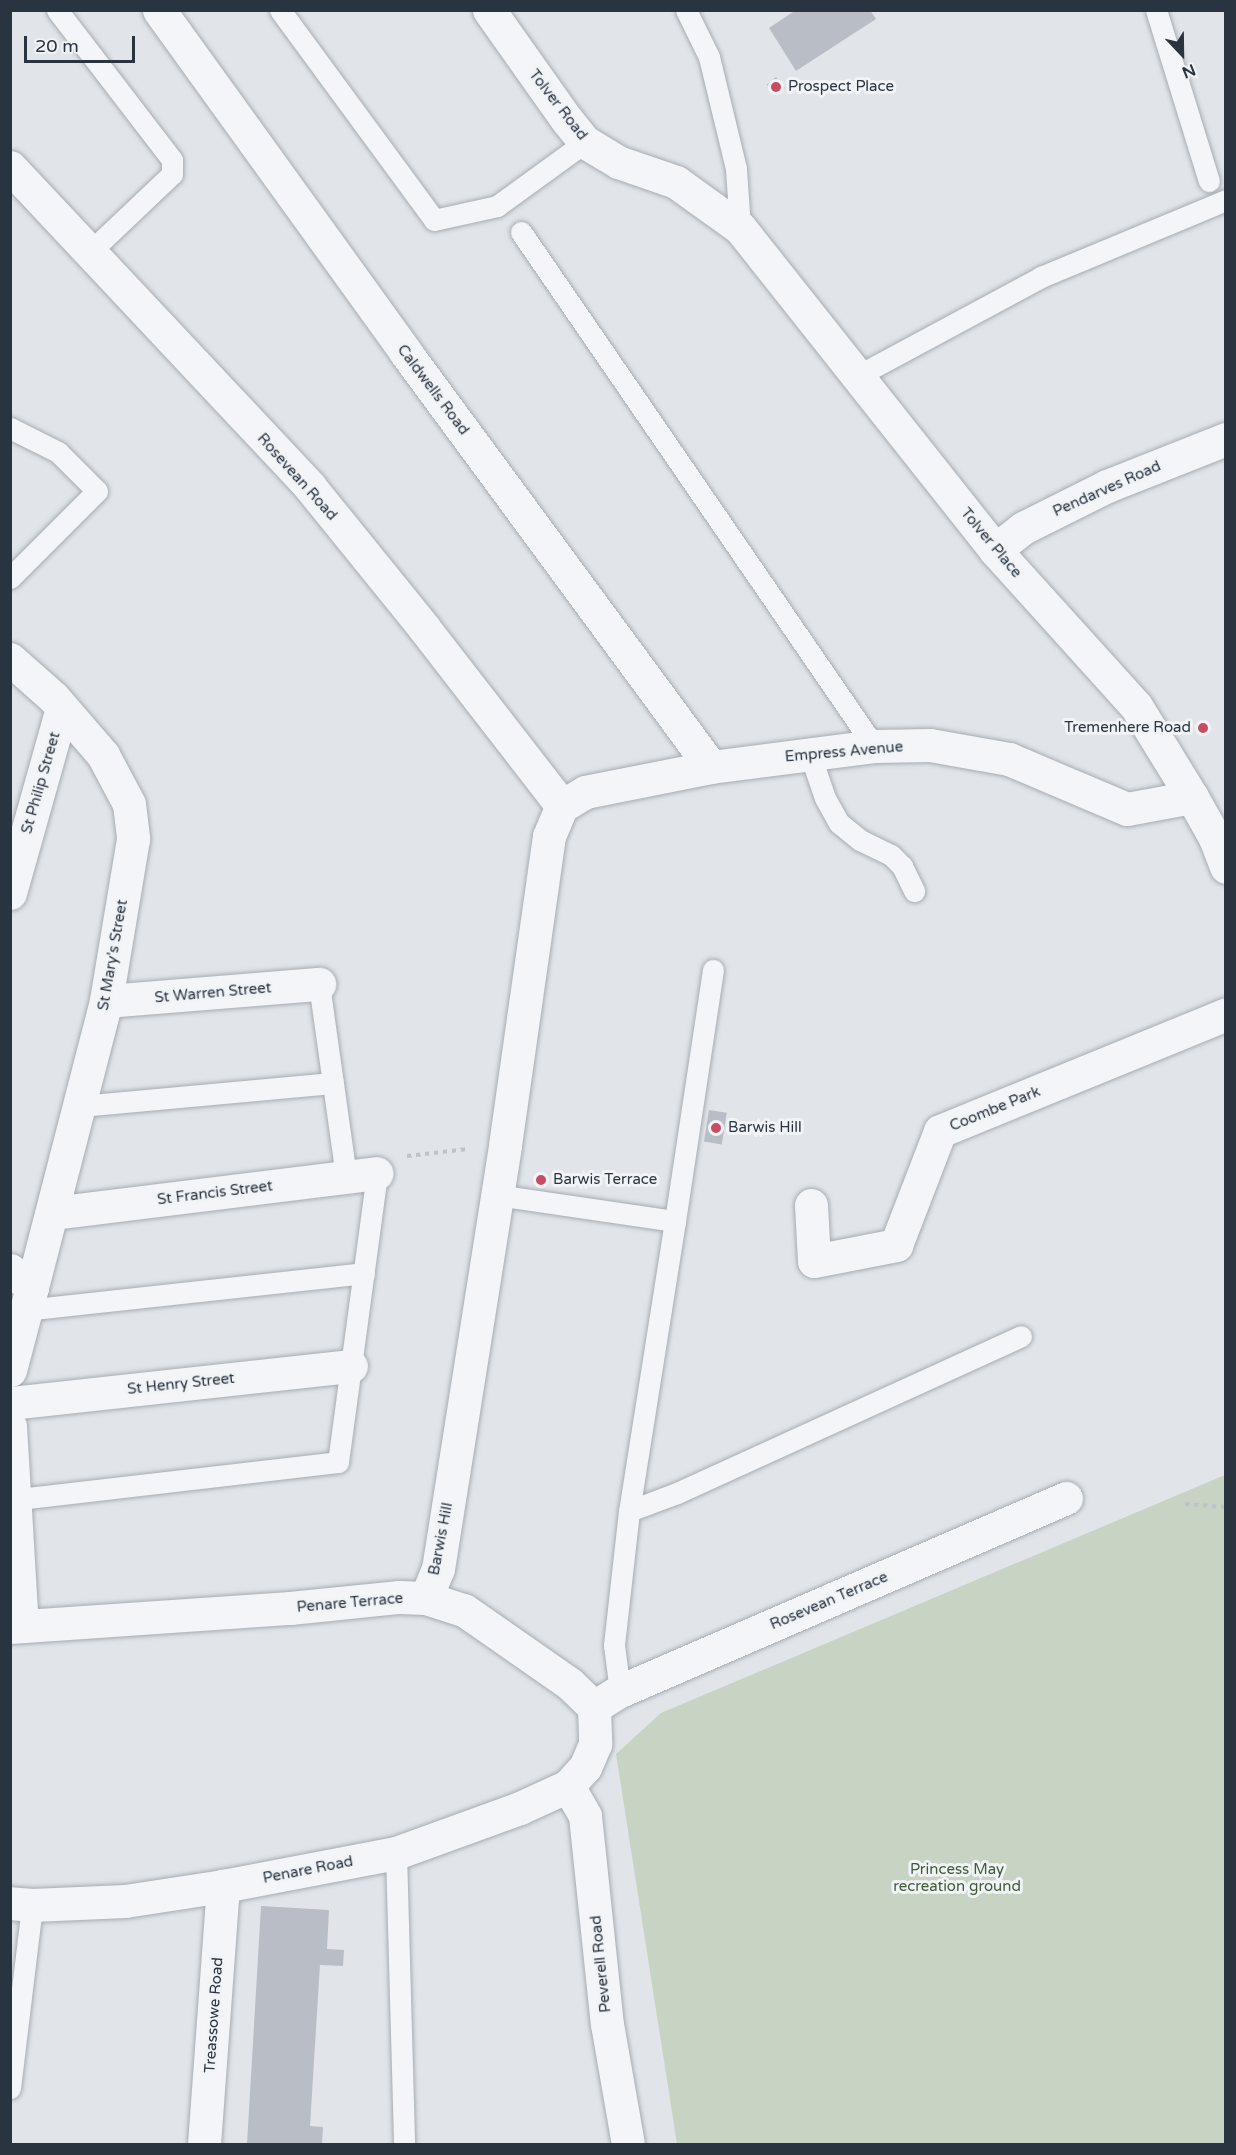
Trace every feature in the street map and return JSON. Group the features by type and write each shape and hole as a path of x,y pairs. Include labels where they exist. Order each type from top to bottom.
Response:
{"street":[{"name":"Caldwells Road","path":"159,10 406,353 711,767"},
{"name":"Tolver Road","path":"489,10 585,142 618,162 676,182 740,228"},
{"name":"Rosevean Road","path":"10,167 310,487 424,628 562,806"},
{"name":"Tolver Place","path":"740,228 859,375 995,550 1136,706 1222,846"},
{"name":"Pendarves Road","path":"995,550 1023,528 1107,486 1226,439"},
{"name":"St Mary's Street","path":"10,659 62,708 103,755 129,804 133,839 106,1001 52,1213 22,1289 10,1370"},
{"name":"St Philip Street","path":"10,893 62,708"},
{"name":"Empress Avenue","path":"562,806 585,792 711,767 874,746 930,745 1009,759 1126,809 1192,798"},
{"name":"Barwis Hill","path":"426,1598 438,1569 505,1145 549,836 562,806"},
{"name":"St Warren Street","path":"106,1001 319,984"},
{"name":"Coombe Park","path":"811,1205 813,1261 896,1245 940,1131 1226,1014"},
{"name":"St Francis Street","path":"52,1213 362,1175"},
{"name":"St Henry Street","path":"10,1403 351,1366"},
{"path":"10,1426 16,1627"},
{"name":"Rosevean Terrace","path":"607,1699 1066,1498"},
{"name":"Penare Terrace","path":"16,1627 290,1608 399,1597 426,1598 464,1610 570,1683 607,1699"},
{"path":"576,1776 596,1744 607,1699"},
{"name":"Penare Road","path":"21,1904 125,1901 223,1887 396,1853 520,1808 576,1776"},
{"name":"Peverell Road","path":"576,1776 585,1816 607,2024 628,2145"},
{"name":"Treassowe Road","path":"204,2145 223,1887"}],"lane":[{"path":"57,10 172,160 172,174 91,251"},
{"path":"280,10 434,220 497,206 585,142"},
{"path":"686,10 709,57 736,169 740,228"},
{"path":"1156,10 1209,181"},
{"path":"859,375 1041,278 1226,200"},
{"path":"520,232 874,746"},
{"path":"10,428 58,452 97,491 10,578"},
{"path":"810,754 825,798 839,823 860,840 891,855 902,866 914,891"},
{"path":"607,1699 629,1511 713,970"},
{"path":"13,1500 338,1462 364,1273 362,1175 333,1083 319,984"},
{"path":"80,1106 333,1083"},
{"path":"496,1195 675,1221"},
{"path":"22,1289 364,1273"},
{"path":"629,1511 678,1493 1021,1336"},
{"path":"396,1853 404,2145"},
{"path":"10,2088 21,1904"}],"path":[{"path":"362,1175 392,1158 505,1145"},
{"path":"1185,1504 1226,1507"}],"green space":[{"name":"Princess May recreation ground","path":"1225,1475 1225,2144 677,2144 616,1754 661,1713"}],"building":[{"path":"796,10 870,10 876,19 796,71 769,28"},
{"name":"Prospect Place","path":"776,77 785,88 775,95 767,85"},
{"name":"Barwis Hill","path":"709,1110 727,1113 722,1144 704,1142"},
{"path":"261,1906 329,1910 327,1949 344,1950 343,1966 320,1965 310,2126 323,2127 322,2144 247,2144"}],"place":[{"name":"Prospect Place","path":"776,87"},
{"name":"Tremenhere Road","path":"1203,728"},
{"name":"Barwis Hill","path":"716,1128"},
{"name":"Barwis Terrace","path":"541,1180"}]}
